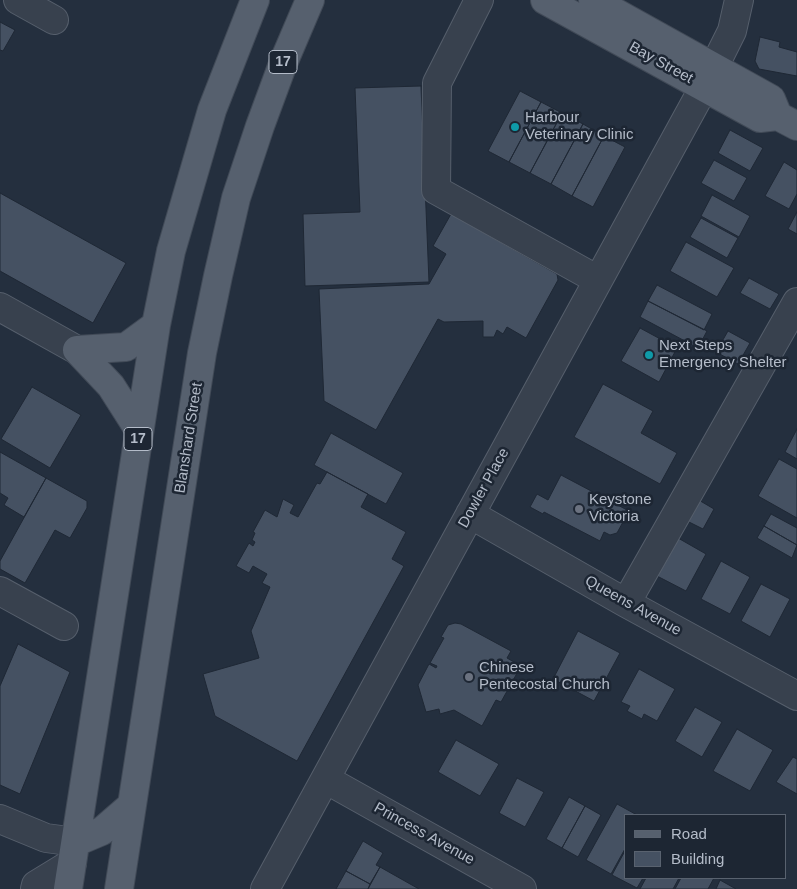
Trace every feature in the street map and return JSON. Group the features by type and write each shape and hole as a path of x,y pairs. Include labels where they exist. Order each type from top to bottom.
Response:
{"main road":[{"name":"17","path":"72,864 139,430 156,325 171,250 193,171 227,70 255,0"},
{"name":"Blanshard Street","path":"119,889 202,353 218,276 236,198 260,126 284,61 310,0"},
{"name":"Bay Street","path":"545,0 709,77 771,99 788,121"},
{"name":"Bay Street","path":"593,0 709,77"},
{"path":"77,350 126,347 156,325"},
{"path":"77,350 111,386 139,430"},
{"path":"72,864 102,831 132,805"}],"street":[{"path":"18,0 54,20"},
{"path":"479,0 437,83 436,190 598,280"},
{"name":"Dowler Place","path":"265,889 327,780 709,77 732,31 740,0"},
{"path":"626,603 797,302"},
{"path":"0,307 77,350"},
{"name":"Queens Avenue","path":"470,514 626,603 794,687"},
{"path":"0,592 64,626"},
{"name":"Princess Avenue","path":"327,780 522,889"},
{"path":"0,818 46,838 72,864 36,885 35,889"}],"building":[{"path":"0,22 15,30 3,51 0,50"},
{"path":"760,37 780,42 779,47 797,52 797,76 759,69 755,61"},
{"path":"421,86 429,282 305,286 303,214 360,212 355,88"},
{"name":"Harbour Veterinary Clinic","path":"520,91 541,102 509,162 488,151"},
{"path":"541,102 562,113 530,173 509,162"},
{"path":"562,113 583,124 551,184 530,173"},
{"path":"583,124 604,136 572,196 551,184"},
{"path":"730,130 763,148 750,171 718,153"},
{"path":"604,136 625,147 593,207 572,196"},
{"path":"714,160 747,178 734,201 701,183"},
{"path":"784,162 797,170 797,194 789,209 765,196"},
{"path":"0,193 126,263 93,323 0,271"},
{"path":"712,195 750,216 739,237 701,216"},
{"path":"797,212 797,234 788,229"},
{"path":"451,214 557,274 558,280 526,338 507,327 503,334 497,330 494,337 483,337 483,321 444,322 438,319 376,430 324,401 319,289 429,284 446,254 433,246"},
{"path":"701,218 738,238 727,258 690,237"},
{"path":"686,242 734,268 717,297 670,271"},
{"path":"749,278 779,294 770,309 740,293"},
{"path":"657,285 712,314 704,330 648,301"},
{"path":"648,301 707,331 698,348 640,317"},
{"name":"Next Steps Emergency Shelter","path":"640,328 677,348 659,382 621,361"},
{"path":"728,331 750,343 738,364 716,352"},
{"path":"603,384 653,411 641,433 677,453 660,484 574,437"},
{"path":"32,387 81,415 50,468 1,439"},
{"path":"797,429 797,459 785,452"},
{"path":"331,433 403,473 386,504 314,465"},
{"path":"0,452 46,478 24,517 4,505 8,498 0,493"},
{"path":"779,459 797,469 797,518 758,496"},
{"path":"327,472 368,494 361,507 406,532 392,559 404,566 297,761 215,716 203,674 259,658 251,631 270,587 262,583 267,574 253,566 249,573 236,566 249,543 253,546 255,542 252,540 255,533 253,532 265,510 277,517 283,499 294,505 290,513 298,517 317,483 320,484"},
{"name":"Keystone Victoria","path":"561,475 629,511 617,533 610,535 604,532 600,541 544,512 543,514 530,507 537,494 548,500"},
{"path":"46,478 87,501 87,508 70,538 55,530 25,583 0,569 0,561"},
{"path":"697,499 714,509 703,529 685,520"},
{"path":"771,514 797,528 797,545 764,526"},
{"path":"764,526 797,545 792,558 757,538"},
{"path":"678,538 706,554 686,591 657,576"},
{"path":"721,561 750,577 730,614 701,599"},
{"path":"761,584 790,599 770,637 741,621"},
{"name":"Chinese Pentecostal Church","path":"461,624 511,651 507,658 521,666 501,702 496,700 482,726 454,710 440,714 439,709 426,712 418,685 429,664 436,668 437,666 430,663 444,638 441,637 448,625"},
{"path":"578,631 620,653 594,701 553,679"},
{"path":"18,644 70,672 20,794 0,785 0,686"},
{"path":"639,669 675,689 657,721 644,714 642,719 627,711 630,706 621,702"},
{"path":"695,707 722,722 702,757 675,741"},
{"path":"737,729 773,750 750,791 713,771"},
{"path":"456,740 499,764 480,796 438,772"},
{"path":"793,757 797,759 797,794 776,782"},
{"path":"517,778 544,792 525,827 499,813"},
{"path":"569,797 585,806 562,848 546,839"},
{"path":"617,804 635,814 624,814 624,851 611,874 586,860"},
{"path":"585,806 601,815 578,857 562,848"},
{"path":"363,841 383,853 376,865 380,867 370,884 346,871"},
{"path":"624,853 624,879 642,879 637,888 612,875"},
{"path":"380,867 419,889 368,889"},
{"path":"346,871 370,884 368,889 336,889"},
{"path":"645,879 678,879 673,889 640,889"},
{"path":"680,879 713,879 708,889 675,889"},
{"path":"720,880 736,889 716,889"}],"place":[{"name":"Harbour Veterinary Clinic","path":"515,127"},
{"name":"Next Steps Emergency Shelter","path":"649,355"},
{"name":"Keystone Victoria","path":"579,509"},
{"name":"Chinese Pentecostal Church","path":"469,677"}]}
